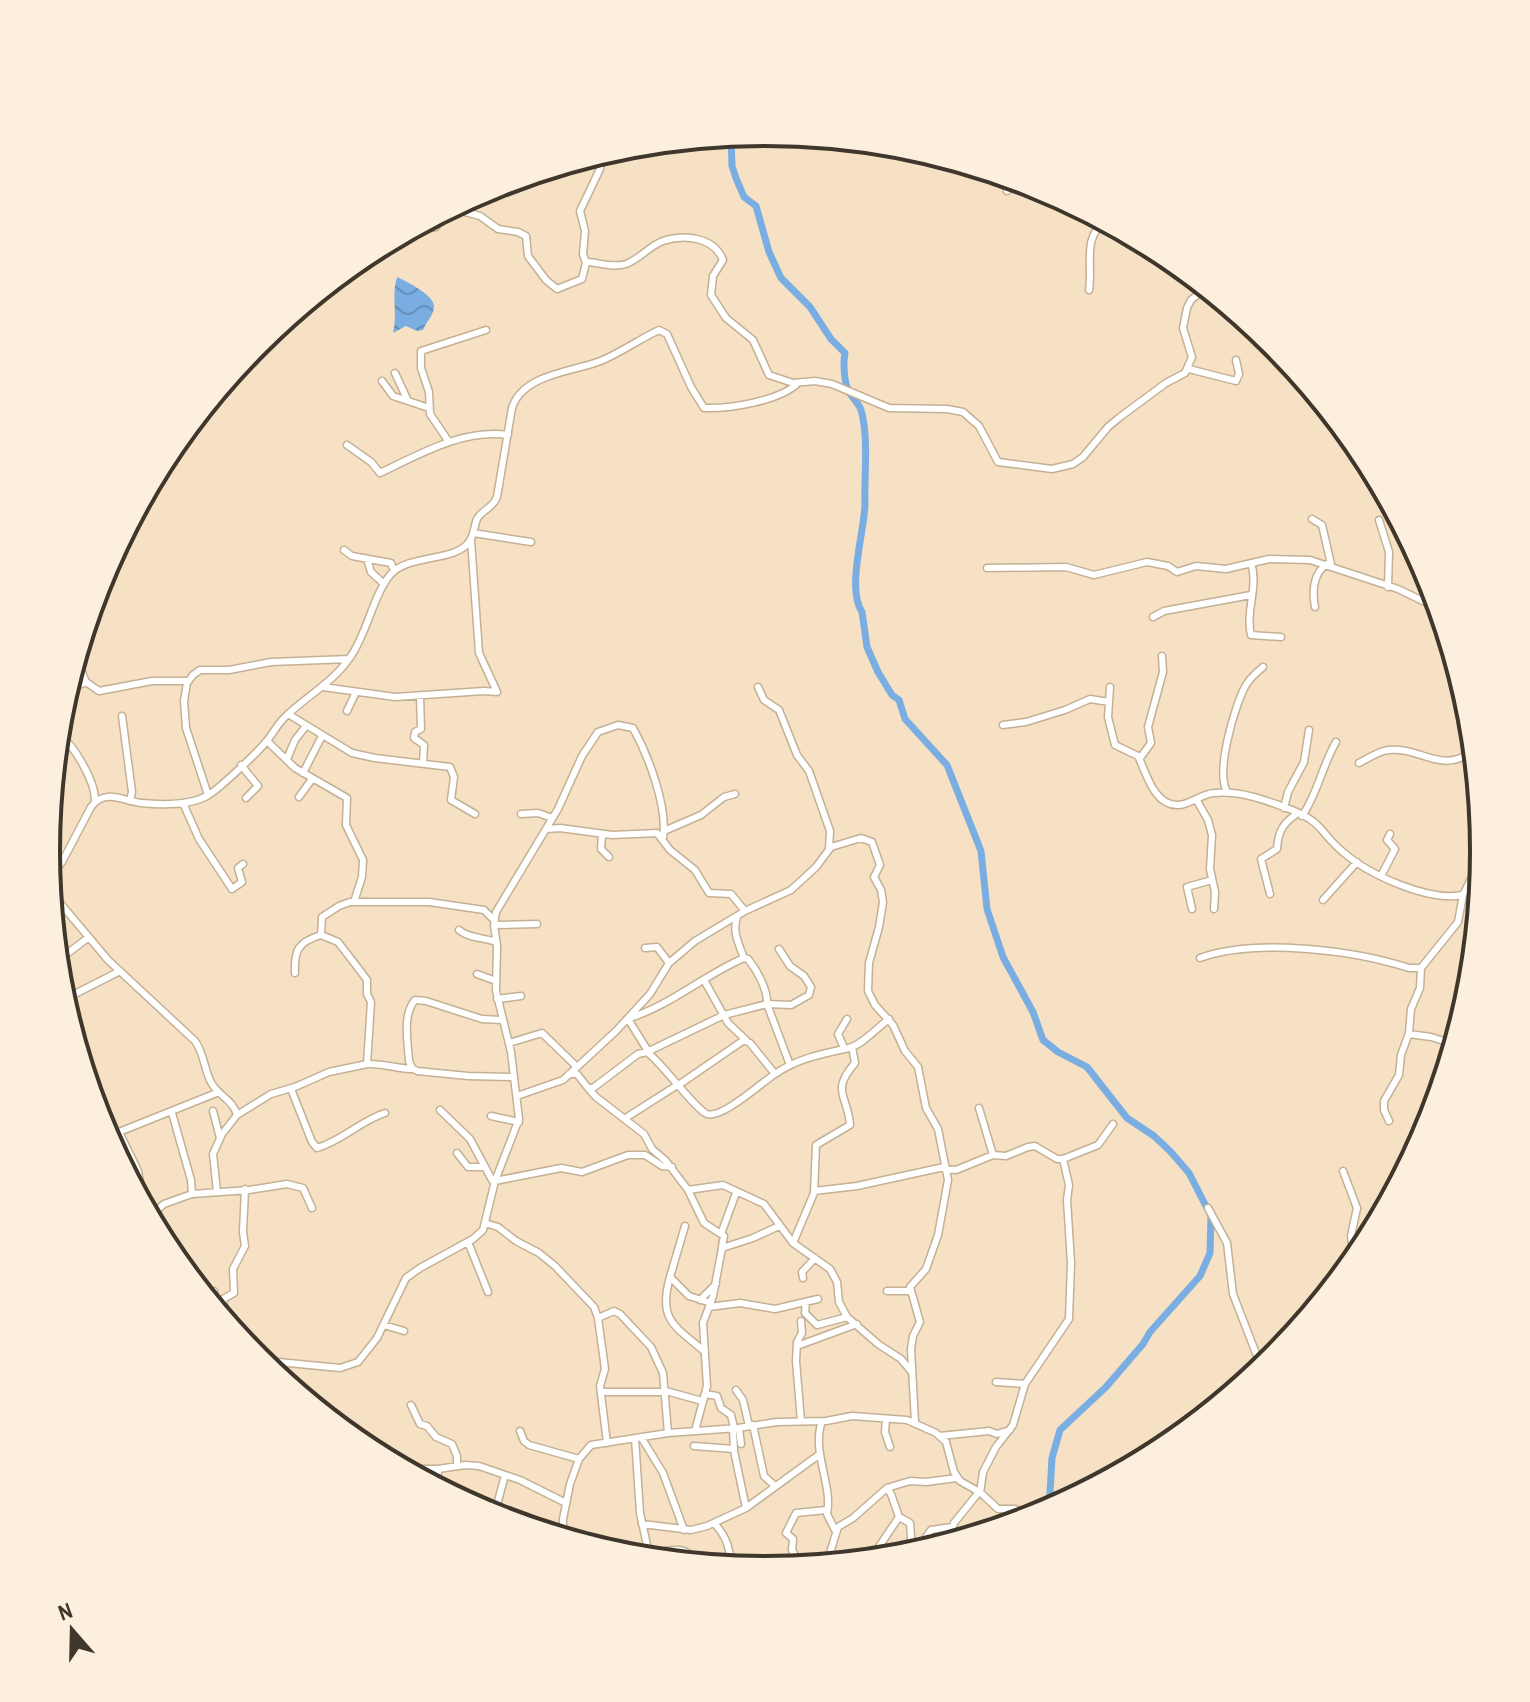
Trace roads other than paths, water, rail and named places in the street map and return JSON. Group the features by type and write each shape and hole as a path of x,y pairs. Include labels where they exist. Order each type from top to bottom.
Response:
{"street":[{"path":"467,213 483,217 498,229 522,233 527,239 528,256 554,288 562,289 578,283 583,277 585,231 580,211 600,166"},
{"path":"1089,290 1092,270 1090,241 1096,229"},
{"path":"586,263 625,264 669,240 697,239 712,245 723,260 713,276 710,290 715,304 726,318 753,340 769,375 798,383 815,381 832,384 889,408 963,412 979,426 998,462 1052,469 1080,460 1108,427 1189,369 1192,357 1183,322 1191,300 1197,295"},
{"path":"449,442 434,424 429,408 421,351 486,330"},
{"path":"323,687 395,697 497,692 479,653 472,537 478,517 493,505 497,497 512,408 519,393 554,373 601,361 659,330 667,334 704,408 775,396 786,393 798,383"},
{"path":"1189,369 1236,381 1239,374 1236,360"},
{"path":"395,373 408,401"},
{"path":"382,381 393,396 429,408"},
{"path":"462,429 463,438"},
{"path":"347,445 371,462 380,473 404,463 416,453 449,442 484,433 508,435"},
{"path":"1312,519 1322,525 1329,564"},
{"path":"1379,520 1389,552 1388,587"},
{"path":"95,802 115,796 130,801 183,803 208,795 267,741 288,714 323,687 349,659 384,584 394,571 460,549 472,537 531,542"},
{"path":"344,550 352,556 391,563 394,571"},
{"path":"987,568 1066,567 1094,575 1147,562 1168,566 1177,572 1196,566 1226,569 1280,558 1329,564 1424,602"},
{"path":"367,559 371,572 384,584"},
{"path":"1251,563 1254,578 1251,635 1281,637"},
{"path":"1315,607 1316,578 1321,568 1329,564"},
{"path":"1153,617 1164,611 1251,595"},
{"path":"1140,758 1151,743 1148,727 1163,672 1162,656"},
{"path":"208,795 186,728 184,707 188,681 200,670 220,671 271,662 349,659"},
{"path":"1228,793 1223,786 1223,764 1232,722 1246,686 1263,667"},
{"path":"83,674 86,682 99,691 152,681 188,681"},
{"path":"80,684 86,682"},
{"path":"758,687 764,700 779,710 797,755 809,771 830,831 829,849"},
{"path":"1110,687 1108,717 1115,745 1140,758 1151,786 1175,805 1215,793 1244,795 1318,823 1339,849 1381,876 1428,893 1463,895"},
{"path":"347,711 356,692"},
{"path":"420,696 421,729 415,732 414,738 424,745 423,763"},
{"path":"1003,725 1026,722 1090,699 1109,702"},
{"path":"288,714 342,749 364,756 450,767 454,777 451,800 475,814"},
{"path":"122,716 132,792 130,801"},
{"path":"280,1363 347,1367 366,1354 410,1274 482,1232 494,1180 519,1122 509,1043 497,999 494,922 497,908 546,829 582,756 598,732 626,725 633,728 648,761 664,819 663,834 670,850 695,870 709,893 731,894 745,911"},
{"path":"287,759 295,740 306,726"},
{"path":"1284,808 1288,792 1304,762 1309,730"},
{"path":"303,773 322,736"},
{"path":"267,741 303,773 347,798 346,825 363,860 362,877 354,902"},
{"path":"1270,894 1261,859 1277,849 1282,826 1300,814 1313,799 1323,766 1336,742"},
{"path":"62,862 95,802 94,785 69,744"},
{"path":"1359,763 1389,750 1448,762 1464,757"},
{"path":"241,765 258,786 246,798"},
{"path":"299,797 312,779"},
{"path":"546,829 602,834 663,834 693,819 724,797 735,794"},
{"path":"1196,799 1208,820 1212,835 1214,909"},
{"path":"183,803 196,833 232,889 242,882 238,868 243,864"},
{"path":"521,814 538,813 552,818"},
{"path":"602,834 601,849 609,857"},
{"path":"1381,876 1395,849 1387,840 1390,834"},
{"path":"517,1096 552,1085 605,1043 650,994 669,963 695,941 745,911 791,890 816,867 829,849 840,843 869,839 880,865 874,877 881,890 882,911 869,963 868,985 872,1000 889,1019 905,1051 918,1067 926,1108 938,1129 948,1189 938,1235 926,1269 912,1284 910,1291 920,1322 911,1342 915,1422"},
{"path":"1323,900 1357,862"},
{"path":"1192,909 1187,887 1212,880"},
{"path":"1389,1121 1384,1101 1399,1075 1401,1055 1409,1034 1411,1009 1420,988 1421,968 1458,922 1469,884"},
{"path":"321,935 322,917 339,906 354,902 423,902 467,907 487,911 494,922"},
{"path":"63,910 120,971 195,1041 204,1055 211,1082 234,1106 237,1115"},
{"path":"737,917 735,928 744,958 753,965 768,996 769,1014 790,1065"},
{"path":"494,922 537,924"},
{"path":"459,930 469,937 483,937 496,942"},
{"path":"295,973 297,946 321,935 338,942 367,980 367,994 371,1002 367,1064"},
{"path":"68,953 89,937"},
{"path":"645,948 657,947 669,963"},
{"path":"588,1088 595,1087 638,1054 724,1015 767,1004 791,1005 811,991 806,979 790,966 779,949"},
{"path":"1200,958 1248,949 1298,949 1339,952 1421,968"},
{"path":"626,1020 666,1002 744,958"},
{"path":"75,994 120,971"},
{"path":"477,974 496,981"},
{"path":"704,980 728,1023 775,1074"},
{"path":"497,999 521,996"},
{"path":"413,1069 407,1026 410,1007 415,1000 482,1019 501,1020"},
{"path":"793,1243 814,1191 816,1145 850,1125 840,1090 848,1070 855,1063 838,1034 847,1019"},
{"path":"626,1020 647,1052 700,1109 714,1114 730,1107 804,1057 848,1047 889,1019"},
{"path":"509,1043 542,1033 577,1067"},
{"path":"1409,1034 1444,1041"},
{"path":"624,1119 746,1040"},
{"path":"217,1192 212,1160 220,1138 237,1115 271,1094 291,1089 329,1072 367,1064 387,1063 399,1068 468,1076 513,1077"},
{"path":"569,1074 580,1076 596,1097 644,1134 652,1149 672,1167 688,1190 702,1221 725,1239 753,1238 779,1226"},
{"path":"291,1089 317,1148 342,1137 362,1122 385,1113"},
{"path":"138,1173 119,1132 219,1092"},
{"path":"979,1108 993,1155"},
{"path":"440,1110 470,1139 494,1180"},
{"path":"213,1111 220,1138"},
{"path":"172,1113 193,1186 192,1194"},
{"path":"491,1116 519,1122"},
{"path":"814,1191 848,1188 945,1168 961,1168 993,1155 1006,1156 1021,1148 1035,1146 1063,1159 1098,1145 1113,1124"},
{"path":"457,1153 468,1167 485,1167"},
{"path":"494,1180 561,1168 582,1172 628,1155 645,1155 662,1166 672,1167"},
{"path":"951,1531 980,1493 983,1472 1016,1419 1025,1384 1069,1319 1069,1185 1063,1159"},
{"path":"1343,1171 1357,1208 1352,1242"},
{"path":"158,1209 192,1194 295,1184 303,1188 312,1208"},
{"path":"688,1190 723,1185 764,1204 793,1243 827,1265 835,1277 839,1302 847,1317 901,1359 912,1374"},
{"path":"223,1302 234,1293 233,1269 245,1248 245,1189"},
{"path":"695,1431 708,1377 703,1323 716,1284 736,1193"},
{"path":"1208,1208 1227,1243 1233,1294 1257,1356"},
{"path":"485,1223 498,1227 555,1266 579,1295 592,1305 598,1318 605,1369 601,1392 607,1443"},
{"path":"685,1226 666,1301 673,1326 705,1352"},
{"path":"468,1242 488,1292"},
{"path":"803,1278 802,1272 815,1258"},
{"path":"670,1277 689,1296 710,1305 740,1303 775,1309 818,1299"},
{"path":"700,1300 716,1284"},
{"path":"887,1291 910,1291"},
{"path":"806,1302 805,1313 817,1325 847,1317"},
{"path":"598,1318 616,1312 651,1347 663,1373 668,1433"},
{"path":"801,1321 802,1333 797,1346 801,1421"},
{"path":"797,1346 857,1324"},
{"path":"384,1325 404,1331"},
{"path":"996,1382 1025,1384"},
{"path":"736,1390 743,1400 764,1476 774,1485"},
{"path":"601,1392 666,1391 704,1398 717,1396 722,1423"},
{"path":"411,1405 420,1424 427,1426 436,1437 452,1444 457,1466"},
{"path":"721,1408 730,1414 741,1444"},
{"path":"564,1526 566,1503 579,1459 591,1445 695,1431 722,1423 735,1428 852,1416 915,1422 940,1436 946,1442 957,1478 966,1487 980,1493 998,1509 1016,1509"},
{"path":"886,1419 885,1432 890,1447"},
{"path":"822,1421 820,1454 829,1503 826,1510 835,1530 831,1552"},
{"path":"735,1428 734,1449 746,1508"},
{"path":"940,1436 989,1431 997,1434 1010,1430"},
{"path":"520,1431 529,1445 579,1459"},
{"path":"638,1437 642,1524 647,1545"},
{"path":"638,1437 663,1473 684,1530"},
{"path":"694,1446 734,1449"},
{"path":"642,1524 684,1530 714,1523 746,1508 820,1454"},
{"path":"426,1469 479,1466 566,1503"},
{"path":"438,1469 438,1475"},
{"path":"497,1503 505,1475"},
{"path":"835,1530 887,1488 910,1481 922,1483 957,1478"},
{"path":"887,1488 899,1517 910,1523 912,1540"},
{"path":"795,1555 793,1539 786,1533 795,1514 826,1510"},
{"path":"879,1546 899,1517"},
{"path":"714,1523 723,1531 732,1555"},
{"path":"926,1537 931,1530 952,1527"}],"water":[{"path":"397,277 419,289 433,302 433,312 423,330 406,326 393,333"}],"waterway":[{"path":"731,147 736,178 744,197 756,206 769,252 781,278 810,307 831,339 845,353 847,386 860,407 865,432 865,503 856,589 867,647 878,672 892,695 899,700 905,719 947,765 981,851 987,909 1003,957 1033,1012 1043,1040 1087,1067 1127,1118 1170,1151 1189,1173 1211,1216 1210,1253 1200,1276 1106,1387 1060,1430 1052,1458 1050,1495"}]}
